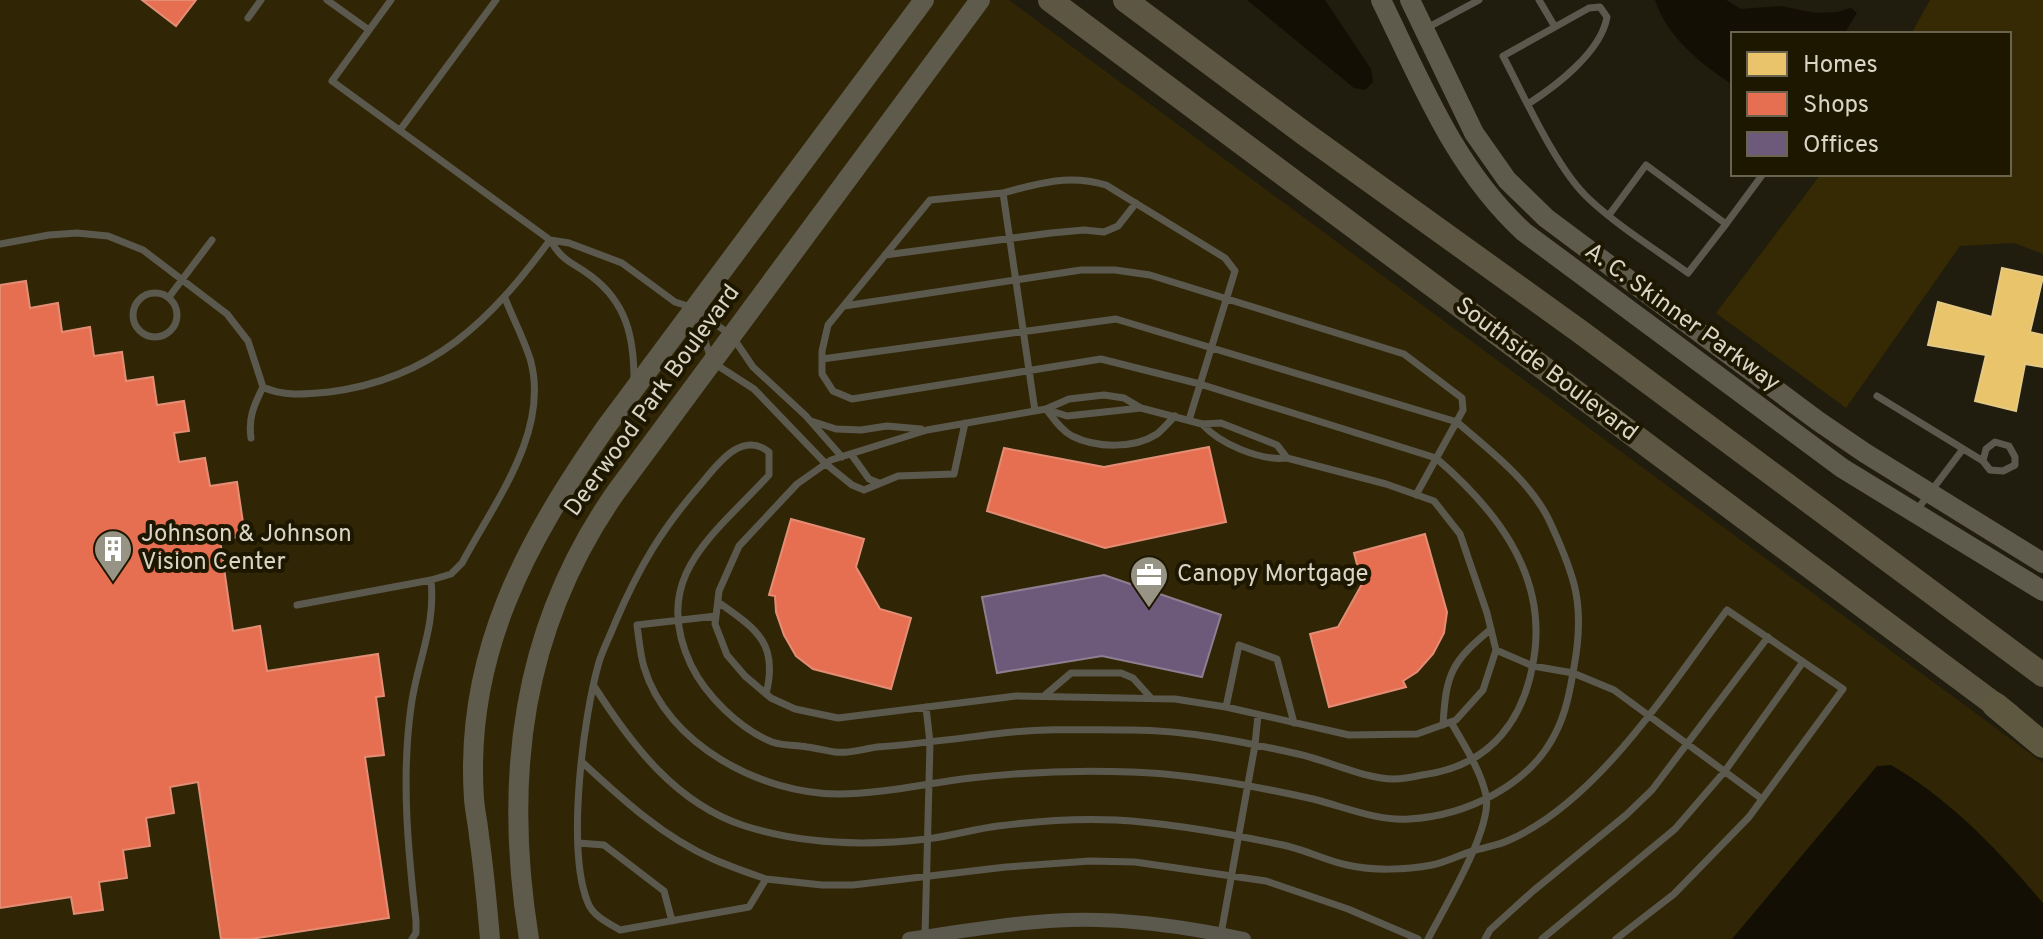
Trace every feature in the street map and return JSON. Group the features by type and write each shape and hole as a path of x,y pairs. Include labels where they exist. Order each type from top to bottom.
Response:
{"highway":[{"name":"Southside Boulevard","path":"1050,0 1995,705"},
{"name":"Southside Boulevard","path":"1125,0 1559,316 2043,675"},
{"path":"1995,705 2043,742"}],"main road":[{"name":"Deerwood Park Boulevard","path":"490,939 474,799 475,735 486,660 505,601 527,552 579,466 634,386 924,0"},
{"name":"Deerwood Park Boulevard","path":"529,939 518,843 520,743 533,671 550,617 593,524 980,0"},
{"name":"A. C. Skinner Parkway","path":"1381,0 1454,147 1504,213 1547,250 1819,451 2043,591"},
{"name":"A. C. Skinner Parkway","path":"1410,0 1474,133 1498,168 1525,199 1818,421 2043,563"}],"street":[{"path":"909,939 1045,922 1096,920 1151,923 1244,939"}],"lane":[{"path":"248,18 261,0"},
{"path":"327,0 369,30"},
{"path":"391,0 332,81 550,240 560,257 591,276 614,298 627,320 634,347 634,386"},
{"path":"400,130 496,0"},
{"path":"1424,29 1464,3 1479,0"},
{"path":"1539,0 1555,27"},
{"path":"1528,104 1577,66 1605,30 1607,17 1600,7 1589,8 1503,56 1528,104 1570,177 1588,198 1688,273 1762,176"},
{"path":"1609,215 1646,165 1726,224"},
{"path":"766,879 749,907 620,930 602,920 588,905 578,843 578,796 599,661 645,558 668,522 725,456 739,447 762,447 769,452 769,475 689,561 678,595 676,621 696,676 714,699 773,743 838,753 1008,732 1134,730 1255,745 1307,756 1357,773 1395,779 1433,774 1488,750 1521,706 1533,666 1537,631 1533,596 1523,564 1496,518 1436,458 1200,384 1101,359 852,399 833,391 822,374 828,325 930,200 1003,193 1042,182 1089,180 1106,185 1225,258 1235,271 1212,347 1200,384 1189,420"},
{"path":"1003,193 1035,411"},
{"path":"885,255 1084,230 1104,232 1118,226 1136,203"},
{"path":"0,244 63,234 108,236 143,250 227,314 243,332 263,387 272,392 310,394 359,388 421,366 457,343 505,298 550,240"},
{"path":"169,297 212,240"},
{"path":"550,240 569,243 622,263 675,302 694,308 732,336 753,367 869,479 879,483"},
{"path":"844,306 1081,270 1115,270 1150,275 1404,354 1462,398 1463,410 1416,495"},
{"path":"155,293 169,297 177,310 175,325 164,336 142,334 133,322 137,302 155,293"},
{"path":"297,605 431,580 451,574 462,563 527,443 534,415 530,361 505,298"},
{"path":"694,308 712,362 754,389 826,464 852,485 864,490 898,476 954,474 965,423"},
{"path":"716,616 637,625 644,668 676,721 700,745 761,780 796,791 839,794 1046,772 1168,774 1313,799 1376,817 1408,819 1443,814 1506,789 1553,738 1567,707 1580,633 1575,585 1546,515 1523,483 1457,422 1116,319 822,359"},
{"path":"251,438 249,423 253,406 263,387"},
{"path":"1202,424 1214,437 1274,459 1287,458 1434,501 1460,534 1496,650 1483,690 1456,720 1417,734 1349,735 1226,707 1175,699 1043,696 1016,696 838,718 795,709 766,694 727,655 715,624 719,591 739,546 797,484 826,464 846,455 927,430 1046,409 1069,399 1104,395 1124,398 1141,408 1202,424 1221,423 1277,445 1287,458"},
{"path":"1877,396 1983,461 1990,470 2003,471 2015,465 2015,457 2009,446 1995,442 1986,449 1983,461"},
{"path":"1046,409 1067,416 1141,408"},
{"path":"1046,409 1059,427 1072,436 1096,444 1139,442 1157,434 1175,416"},
{"path":"809,420 836,429 861,430 887,426 927,430"},
{"path":"1915,512 1963,449"},
{"path":"412,939 416,933 416,921 408,842 406,775 411,705 433,614 431,580"},
{"path":"718,602 749,624 767,647 772,671 766,694"},
{"path":"594,686 622,730 645,758 707,809 742,826 822,844 927,839 996,826 1054,820 1098,820 1158,823 1281,844 1347,865 1373,869 1433,865 1507,841 1538,824 1599,775 1727,610 1843,689 1749,817 1674,894 1616,939"},
{"path":"1428,939 1473,851 1481,831 1487,798 1472,759 1447,723 1445,687 1454,665 1466,649 1491,629"},
{"path":"1485,939 1490,930 1533,891 1652,790 1768,637"},
{"path":"1226,707 1239,645 1277,659 1294,723"},
{"path":"1496,650 1533,666 1573,673 1614,690 1762,799"},
{"path":"1542,939 1675,829 1725,771 1803,662"},
{"path":"1043,696 1071,673 1121,673 1133,678 1151,698"},
{"path":"925,937 930,743 926,707"},
{"path":"1220,936 1258,715"},
{"path":"582,762 616,794 677,840 712,859 766,879 853,885 1006,867 1090,861 1135,862 1266,881 1348,909 1418,939"},
{"path":"578,843 604,845 664,891 672,921"}],"shaded area":[{"path":"0,0 1009,0 2043,763 2043,939 0,939"},
{"path":"1247,0 1325,0 1371,69 1373,82 1365,90 1354,88"},
{"path":"1655,0 1726,0 1741,9 1781,6 1816,13 1851,8 1857,13 1845,32 1731,32 1731,84 1686,48 1660,13"},
{"path":"1930,0 2043,0 2043,254 2014,243 1960,246 1846,408 1716,313 1819,176 2011,176 2011,32 1912,32"},
{"path":"1891,765 1954,810 2026,883 2043,903 2043,939 1732,939 1877,766"}],"building: Homes":[{"path":"2002,268 2043,277 2030,332 2043,335 2043,367 2025,364 2016,411 1975,401 1986,355 1928,345 1938,302 1992,317"}],"building: Shops":[{"path":"142,0 196,0 176,26"},
{"name":"Johnson & Johnson Vision Center","path":"26,281 30,308 58,303 62,332 90,327 94,356 122,352 126,381 153,377 157,405 184,401 189,431 174,433 179,462 205,458 210,486 237,482 245,536 220,540 233,631 260,626 267,671 378,654 384,696 376,697 384,755 365,757 389,918 251,939 221,939 198,782 170,787 174,813 146,818 150,846 123,850 127,878 99,882 103,910 74,914 71,897 0,908 0,285"},
{"path":"1209,447 1226,522 1105,548 987,511 1004,448 1104,467"},
{"path":"791,519 864,539 856,567 880,609 911,618 891,689 813,669 796,656 784,635 776,612 775,596 769,595"},
{"path":"1425,534 1447,612 1444,633 1433,654 1417,672 1403,681 1406,687 1329,707 1310,634 1338,627 1362,584 1354,553"}],"building: Offices":[{"path":"1104,575 1221,615 1202,677 1102,656 997,673 982,597"}],"place":[{"name":"Johnson & Johnson Vision Center","path":"113,583"},
{"name":"Canopy Mortgage","path":"1149,609"}]}
